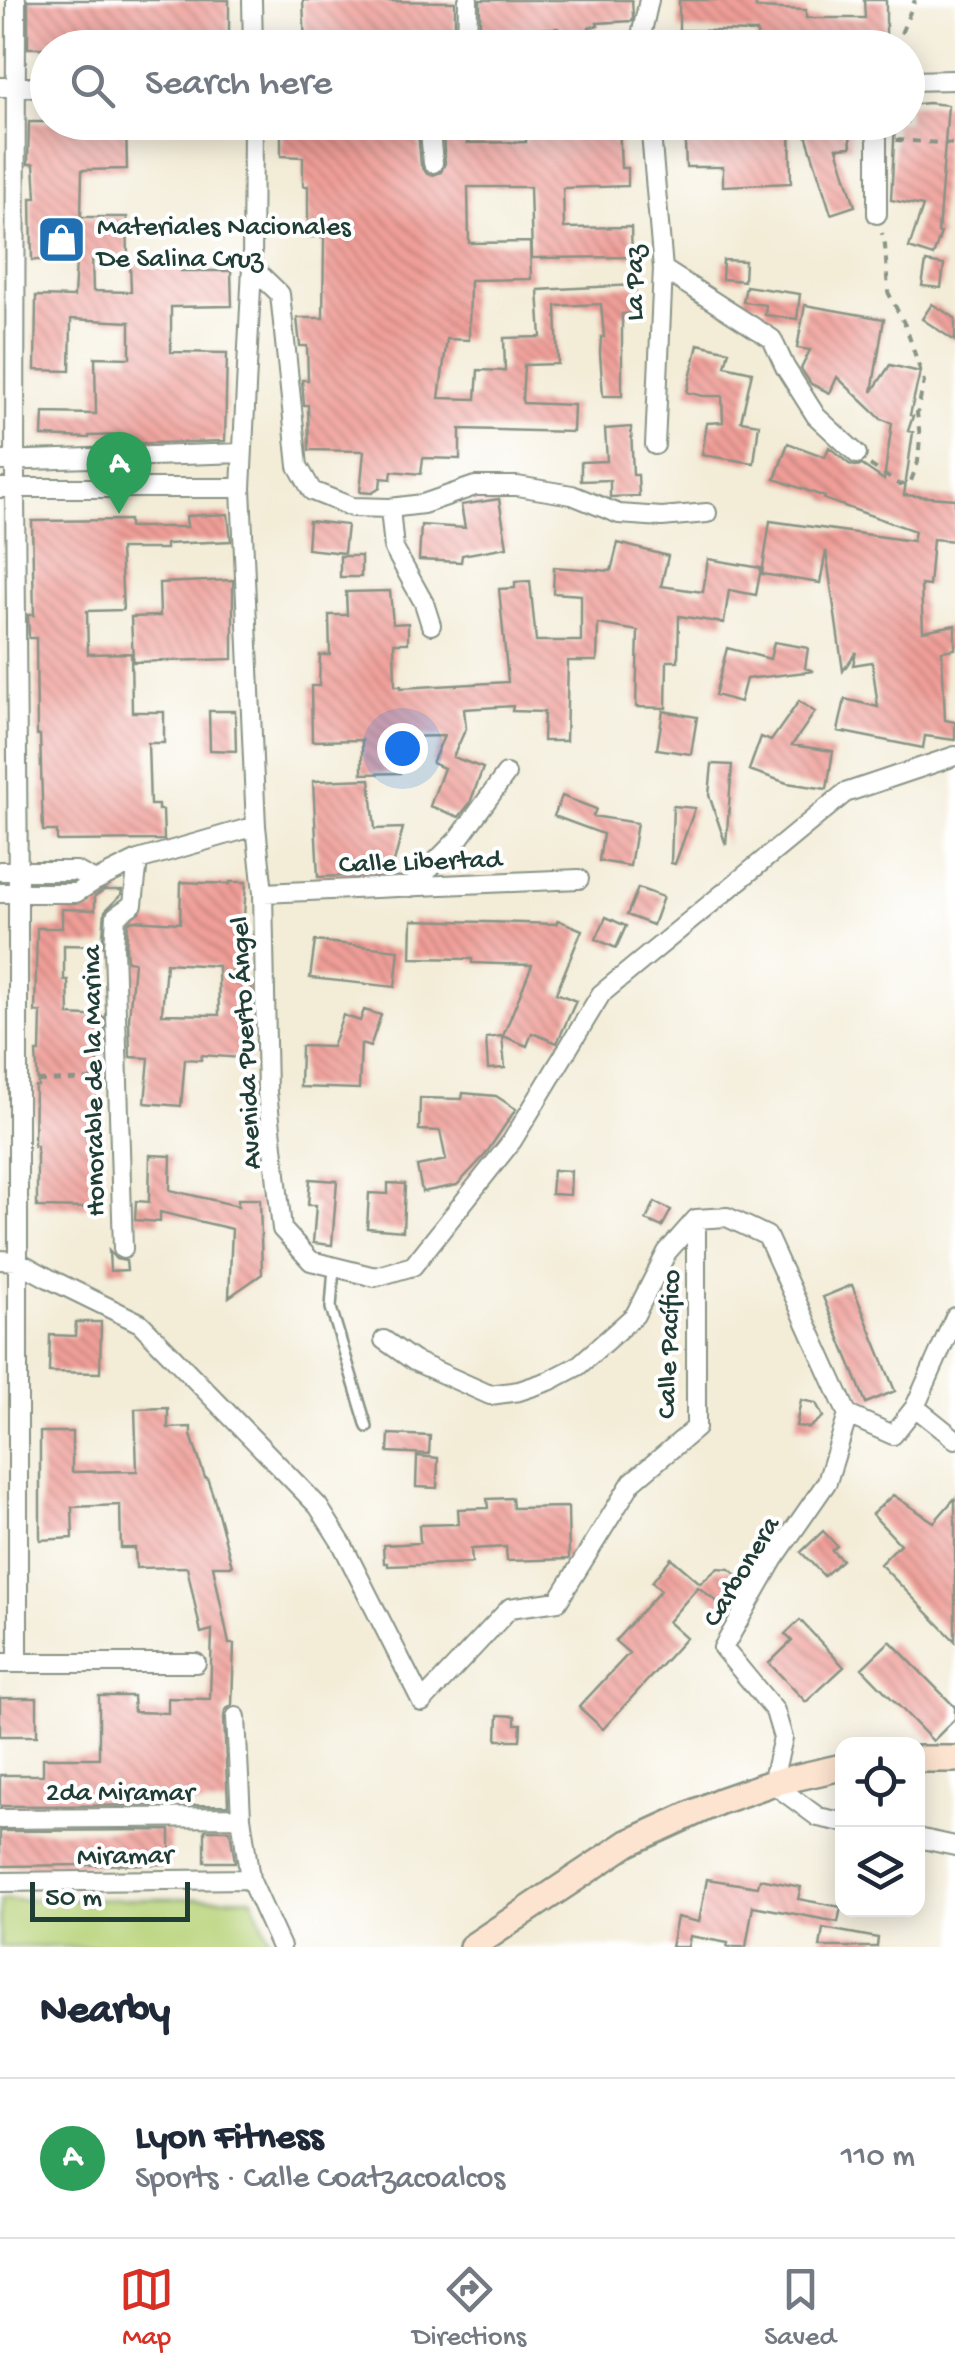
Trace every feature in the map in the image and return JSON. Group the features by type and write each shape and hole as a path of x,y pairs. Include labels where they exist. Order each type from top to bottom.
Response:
{"main road":[{"path":"925,1758 955,1759"},
{"path":"472,1947 628,1843 720,1801 772,1783 835,1770"}],"street":[{"path":"16,0 9,87 7,460 9,893 18,1082 9,1260 9,1663 196,1662"},
{"path":"252,0 253,30"},
{"path":"467,30 468,0"},
{"path":"642,30 649,0"},
{"path":"925,81 955,80"},
{"name":"Avenida Puerto Ángel","path":"253,140 252,267 241,488 256,826 263,893 267,1092 282,1230 312,1261 376,1277 413,1266 512,1140 601,994 844,793 955,756"},
{"path":"431,140 433,163"},
{"name":"La Paz","path":"652,140 663,269 655,445"},
{"path":"874,140 877,214"},
{"path":"252,267 280,294 298,466 312,492 352,507 390,508 423,504 475,486 517,486 572,495 618,514 662,517 707,513"},
{"path":"663,269 772,339 785,368 816,416 857,454"},
{"path":"7,460 242,454"},
{"path":"7,488 241,488"},
{"path":"390,508 394,550 424,603 431,625"},
{"path":"411,887 460,837 506,774"},
{"path":"9,893 76,893 138,860 256,826"},
{"name":"Honorable de la Marina","path":"123,1249 114,947 116,916 133,904 138,860"},
{"path":"9,872 76,871 94,881"},
{"name":"Calle Libertad","path":"263,893 579,879"},
{"path":"384,1340 414,1361 490,1395 519,1392 578,1366 636,1315 666,1252 696,1219 727,1217 767,1236 848,1415 893,1435 915,1408 955,1317"},
{"name":"Calle Pacífico","path":"9,1260 140,1323 318,1506 342,1544 422,1702 510,1608 558,1601 632,1482 696,1428 696,1219"},
{"path":"9,1282 48,1278"},
{"path":"915,1408 955,1439"},
{"name":"Carbonera","path":"772,1783 782,1738 775,1711 722,1648 773,1560 827,1482 848,1415"},
{"path":"236,1716 240,1817 250,1879 281,1947"},
{"path":"772,1783 818,1817 835,1821"},
{"name":"2da Miramar","path":"0,1819 240,1817"},
{"path":"925,1840 955,1846"},
{"name":"Miramar","path":"0,1882 250,1879"}],"lane":[{"path":"334,1267 331,1308 367,1427"}],"path":[{"path":"902,30 915,0"},
{"path":"925,139 955,144"},
{"path":"857,454 900,486 911,481 918,462 917,412 924,382 906,328 888,292 885,246 877,214"},
{"path":"18,1082 120,1078"}],"green space":[{"path":"252,1898 273,1947 0,1947 0,1900"}],"building":[{"path":"28,0 229,0 229,30 30,30 28,48"},
{"path":"303,0 455,2 455,30 304,30"},
{"path":"480,0 632,0 632,21 597,23 589,30 480,30"},
{"path":"679,0 756,0 756,8 806,10 806,18 865,18 864,0 886,0 886,30 679,30"},
{"path":"925,103 948,105 941,233 933,256 909,248 923,206 891,200 894,140 925,140"},
{"path":"29,122 30,140 126,140 127,169 82,170 81,217 127,217 128,257 92,256 93,291 131,292 130,262 181,265 181,271 231,271 232,306 171,307 171,352 227,353 225,441 124,444 124,435 42,436 43,413 96,414 95,357 130,358 130,322 71,319 70,371 35,370 36,296 74,297 76,260 32,260 31,198 36,198 34,164 28,164"},
{"path":"281,140 419,140 421,165 427,174 433,175 441,172 445,163 443,140 467,143 620,140 621,168 628,168 628,186 563,188 564,228 631,227 632,257 532,258 530,187 468,187 469,243 530,242 531,279 470,280 469,340 447,339 439,398 476,399 478,370 505,371 504,338 541,337 538,290 635,285 638,312 622,314 622,396 603,396 601,304 556,306 558,364 524,365 522,400 574,405 573,432 460,429 460,459 423,458 421,474 392,471 391,479 381,478 380,488 372,493 360,492 364,451 309,450 308,405 304,405 302,380 308,380 307,346 300,346 297,318 323,318 324,237 308,237 308,186 303,186 303,157 281,156"},
{"path":"685,140 790,140 791,183 723,186 723,167 686,167"},
{"path":"808,140 850,140 851,147 837,148 855,206 831,214"},
{"path":"723,260 745,261 744,281 722,279"},
{"path":"926,262 944,265 941,288 922,286"},
{"path":"746,286 800,294 797,319 765,315 766,305 743,302"},
{"path":"932,304 955,318 955,341 922,319"},
{"path":"805,305 884,319 872,392 890,365 920,372 910,415 913,416 908,431 913,432 904,495 955,499 955,541 933,539 929,586 921,585 923,631 955,625 955,649 942,651 945,720 955,722 955,740 925,736 923,748 838,731 845,699 878,707 872,662 853,665 856,652 843,671 826,551 820,583 762,574 770,521 913,541 915,531 775,479 788,443 825,457 829,447 849,464 862,465 884,480 892,423 881,419 837,377 830,393 811,384 801,369 810,350 797,348"},
{"path":"698,344 729,351 725,366 752,372 741,421 759,424 754,463 702,455 707,423 723,422 722,396 687,392"},
{"path":"631,427 633,475 638,475 639,496 610,497 610,480 581,481 581,462 607,461 605,429"},
{"path":"499,499 507,547 462,555 461,562 419,560 421,525 465,528 461,505"},
{"path":"228,514 231,541 166,544 166,549 120,549 123,610 87,611 88,654 131,653 132,712 164,712 164,743 148,743 150,805 163,810 164,840 57,841 57,831 43,831 36,638 29,638 28,615 34,615 32,521 129,520 129,527 187,527 186,516"},
{"path":"309,521 347,525 344,553 307,549"},
{"path":"618,543 668,556 661,586 703,592 708,559 761,568 756,595 729,590 724,623 679,616 678,661 667,661 666,708 636,707 638,631 598,624 597,661 568,661 566,741 543,741 544,712 512,711 513,706 464,709 466,728 453,757 483,768 470,803 459,817 430,806 444,768 432,763 444,736 399,737 400,773 362,774 362,740 312,741 311,686 319,686 320,655 330,655 329,615 347,615 346,592 390,591 393,624 408,623 408,643 394,643 395,686 508,682 499,589 515,588 515,582 530,581 536,641 581,641 581,595 553,593 554,567 611,571"},
{"path":"340,556 361,556 361,577 340,577"},
{"path":"233,580 233,659 133,662 131,617 160,616 159,583"},
{"path":"774,642 808,648 805,668 814,671 746,679 740,702 715,695 727,648 770,659"},
{"path":"799,701 815,712 792,745 833,751 827,789 787,783 749,770 761,737 771,741"},
{"path":"209,711 235,711 236,751 210,750"},
{"path":"663,711 697,717 691,754 657,749"},
{"path":"712,764 732,765 726,845 709,795"},
{"path":"370,779 375,829 403,828 391,874 318,877 313,781"},
{"path":"562,796 596,809 593,816 637,823 630,866 599,861 603,834 554,816"},
{"path":"673,806 695,808 675,864 671,863"},
{"path":"181,882 246,882 241,970 233,970 232,975 251,982 252,998 245,999 241,1058 202,1055 201,1060 185,1059 181,1106 145,1103 149,1058 130,1057 134,962 127,961 128,923 180,923","holes":["166,963 218,966 219,1015 162,1014"]},
{"path":"638,888 663,897 653,925 627,915"},
{"path":"104,890 122,890 105,911 102,946 64,945 69,1015 104,1017 105,1056 98,1056 92,1148 93,1208 37,1207 35,1086 41,1012 35,1012 37,928 62,928 62,909 95,910 95,896"},
{"path":"606,917 626,926 616,948 596,939"},
{"path":"412,920 556,924 558,920 582,930 556,993 576,1001 557,1043 532,1033 527,1046 503,1036 532,965 411,958"},
{"path":"315,941 399,950 395,987 310,978"},
{"path":"364,1010 381,1015 370,1047 361,1044 359,1089 300,1087 301,1046 332,1047 343,1015 360,1021"},
{"path":"502,1036 505,1068 488,1069 486,1038"},
{"path":"463,1093 496,1096 516,1109 485,1155 457,1185 422,1192 417,1166 446,1160 440,1131 419,1130 420,1098 462,1099"},
{"path":"150,1155 171,1156 170,1190 238,1206 238,1199 260,1199 262,1274 229,1297 232,1229 160,1212 160,1222 135,1220 136,1201 149,1202"},
{"path":"553,1170 571,1171 570,1195 551,1194"},
{"path":"310,1179 337,1181 332,1245 313,1243 316,1205 308,1205"},
{"path":"388,1183 405,1184 403,1231 367,1228 369,1193 388,1194"},
{"path":"655,1202 671,1210 662,1227 646,1220"},
{"path":"109,1251 116,1259 126,1261 127,1270 110,1271"},
{"path":"852,1285 895,1391 866,1403 823,1297"},
{"path":"76,1322 101,1322 100,1373 49,1372 50,1335 75,1336"},
{"path":"801,1400 816,1403 823,1417 809,1428 796,1426"},
{"path":"168,1408 168,1428 191,1427 232,1566 213,1566 229,1644 234,1644 232,1705 225,1710 224,1718 228,1805 0,1806 0,1775 43,1775 43,1758 99,1758 99,1696 133,1696 134,1712 168,1713 168,1698 210,1699 212,1630 201,1633 187,1567 136,1568 135,1548 121,1548 120,1505 72,1507 73,1538 40,1540 40,1432 72,1432 72,1472 137,1471 135,1409"},
{"path":"389,1434 430,1436 429,1454 388,1452"},
{"path":"417,1456 438,1458 437,1488 416,1487"},
{"path":"893,1495 934,1522 955,1498 955,1641 880,1564 900,1544 872,1514"},
{"path":"512,1498 513,1508 568,1507 569,1559 507,1561 506,1547 471,1549 472,1563 384,1563 383,1545 420,1543 419,1525 459,1524 458,1509 488,1508 487,1499"},
{"path":"823,1531 837,1546 832,1550 842,1560 824,1576 801,1552"},
{"path":"671,1558 700,1583 718,1568 730,1569 741,1582 739,1594 731,1602 719,1603 698,1587 668,1622 686,1638 603,1729 579,1707 629,1653 615,1641 661,1590 652,1582"},
{"path":"800,1620 844,1667 806,1702 769,1663 792,1641 785,1634"},
{"path":"890,1641 955,1707 955,1719 933,1741 862,1668"},
{"path":"0,1698 37,1698 37,1736 0,1736"},
{"path":"498,1715 515,1716 515,1724 521,1724 520,1740 497,1740"},
{"path":"170,1830 170,1864 0,1866 0,1831"},
{"path":"205,1830 230,1830 235,1862 205,1862"},
{"path":"707,1879 758,1887 760,1879 801,1887 798,1899 835,1906 835,1917 839,1917 838,1922 753,1906 746,1947 727,1947 728,1943 690,1936 688,1947 671,1947 677,1917 699,1922"},
{"path":"823,1928 878,1938 877,1947 820,1947"}],"place":[{"name":"Materiales Nacionales De Salina Cruz","path":"62,240"},
{"name":"Lyon Fitness","path":"119,514"}]}
